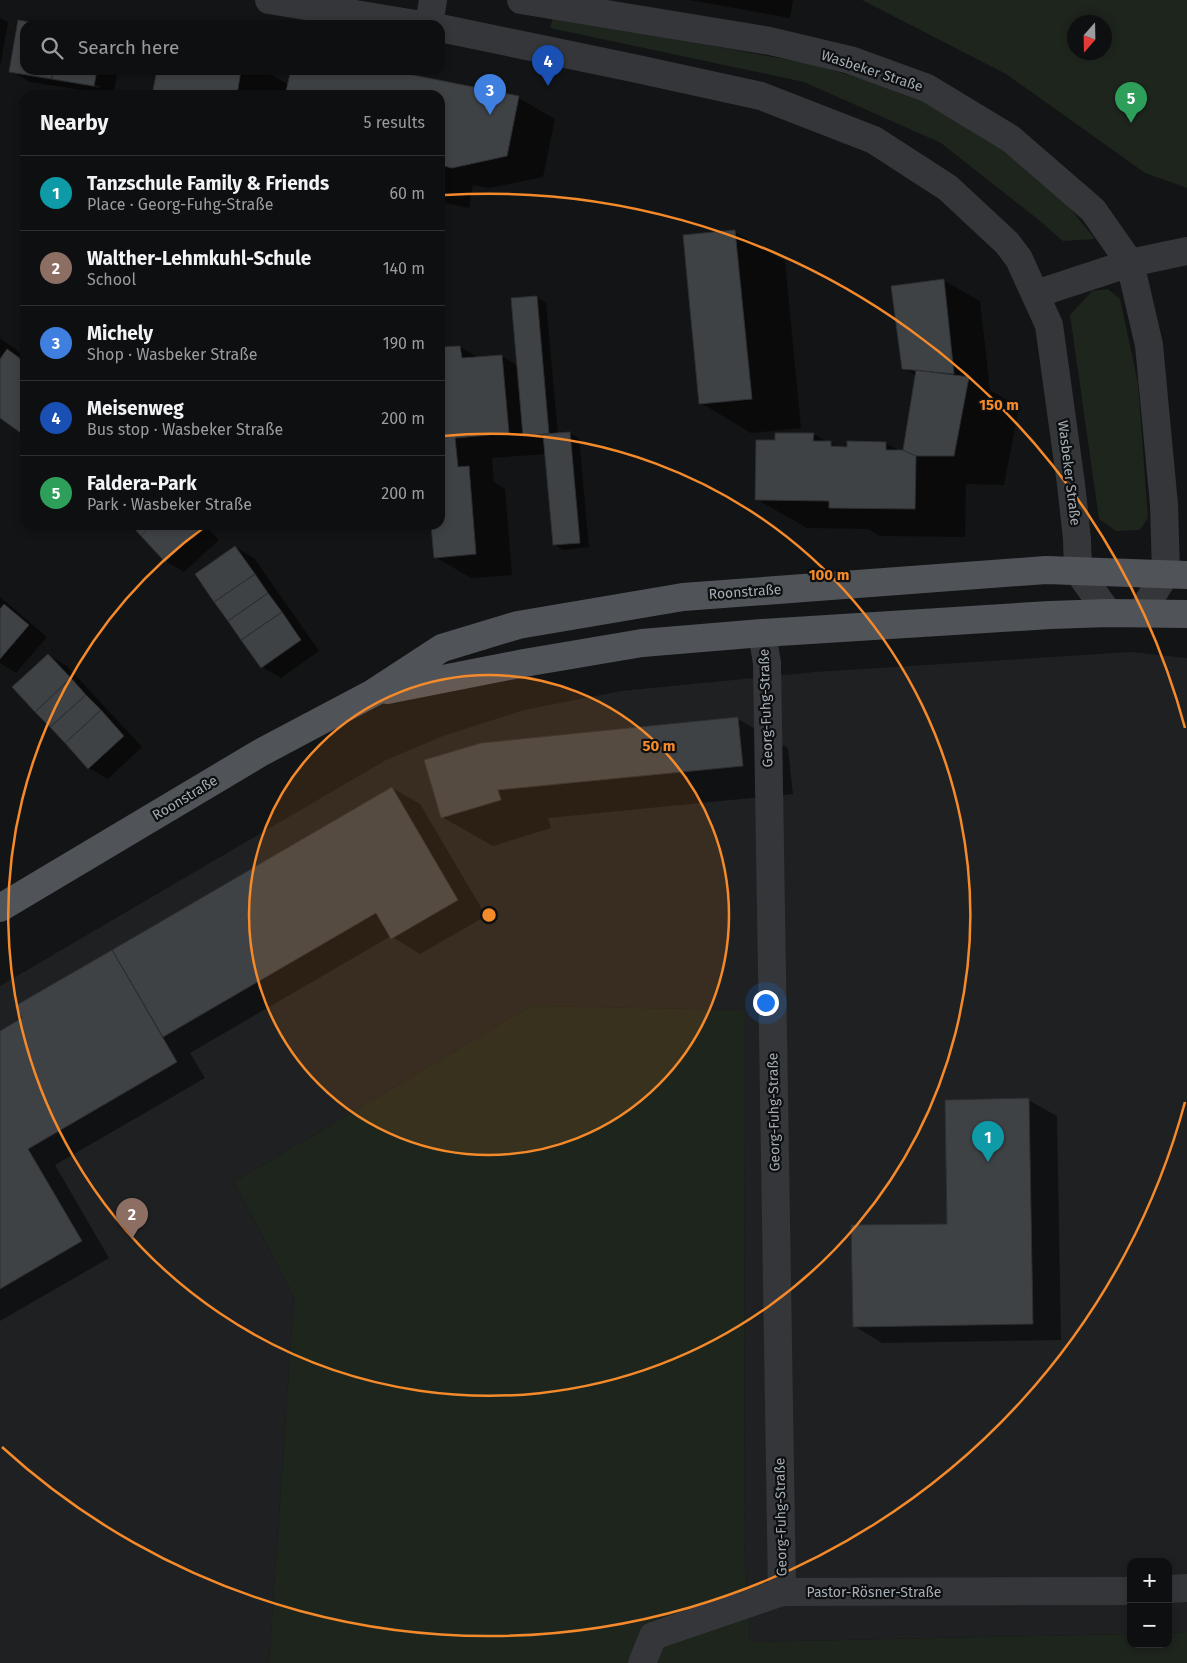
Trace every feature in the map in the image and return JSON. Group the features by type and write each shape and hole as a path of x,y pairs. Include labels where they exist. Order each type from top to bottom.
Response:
{"main road":[{"name":"Roonstraße","path":"0,908 260,753 373,693 442,648 528,623 683,596 1046,570 1176,574"},
{"name":"Roonstraße","path":"373,693 524,663 642,643 762,633 1028,616 1108,613"},
{"path":"1108,613 1187,614"}],"street":[{"path":"269,0 391,20"},
{"path":"430,20 433,0"},
{"name":"Wasbeker Straße","path":"521,0 770,41 850,60 927,88 1011,139 1093,210 1130,264 1149,345 1164,505 1176,574"},
{"name":"Wasbeker Straße","path":"445,29 761,96 874,140 948,188 1007,243 1036,294 1049,325 1071,484 1077,539 1078,571"},
{"path":"1036,294 1130,264 1187,251"},
{"path":"1078,571 1108,613"},
{"path":"1141,613 1176,574"},
{"name":"Georg-Fuhg-Straße","path":"762,633 767,673 782,1592"},
{"path":"1172,1589 1187,1588"},
{"name":"Pastor-Rösner-Straße","path":"642,1663 654,1636 782,1592 1127,1591"}],"shaded area":[{"path":"862,0 1187,0 1187,188 1145,173 1006,74"},
{"path":"553,17 812,64 908,93 989,139 1059,195 1095,239 1063,241 941,143 804,82 550,28"},
{"path":"1108,289 1120,299 1138,383 1148,518 1140,530 1116,531 1099,519 1070,315 1092,291"},
{"path":"1131,652 1187,658 1187,1632 1172,1633 1172,1558 1127,1558 1127,1634 750,1642 744,1539 745,1010 531,1006 234,1182 294,1297 269,1663 0,1663 0,986 386,760 443,736 524,710 621,691 815,672"},
{"path":"531,1006 745,1010 744,1539 750,1642 1127,1634 1127,1648 1172,1648 1172,1633 1187,1632 1187,1663 269,1663 294,1297 234,1182"}],"building":[{"path":"18,20 20,20 20,74 9,72"},
{"path":"27,75 52,75 52,79"},
{"path":"52,75 96,75 94,86 52,79"},
{"path":"156,75 240,75 238,90 153,90"},
{"path":"290,75 413,75 519,96 507,156 452,168 445,166 445,90 286,90"},
{"path":"735,230 752,399 699,404 683,235"},
{"path":"944,279 954,374 902,369 891,286"},
{"path":"537,296 549,434 523,436 511,298"},
{"path":"460,346 462,358 502,355 509,433 455,438 458,467 469,466 476,554 434,558 431,530 445,530 445,347"},
{"path":"7,349 20,358 20,432 0,418 0,359"},
{"path":"916,370 969,377 954,456 916,456 903,450"},
{"path":"570,432 580,543 553,545 543,434"},
{"path":"775,433 814,433 813,441 831,441 831,446 847,447 847,441 886,442 886,450 903,450 916,456 915,509 829,508 829,501 755,500 756,440 775,440"},
{"path":"136,530 147,530 141,536"},
{"path":"147,530 198,530 165,562 141,536"},
{"path":"235,546 255,574 214,602 195,574"},
{"path":"255,574 268,593 228,621 214,602"},
{"path":"268,593 282,612 241,640 228,621"},
{"path":"4,604 29,625 0,659 0,609"},
{"path":"282,612 301,640 261,668 241,640"},
{"path":"48,654 71,678 35,712 12,687"},
{"path":"71,678 86,695 50,727 35,712"},
{"path":"86,695 101,710 65,743 50,727"},
{"path":"101,710 124,736 88,769 65,743"},
{"path":"738,717 743,766 498,790 501,800 441,818 424,760 481,743"},
{"path":"392,787 458,900 391,939 376,913 163,1037 112,950"},
{"path":"112,950 177,1062 28,1149 82,1241 0,1289 0,1031 22,1018 15,1006"},
{"path":"1029,1098 1033,1324 853,1327 851,1225 947,1224 945,1100"}],"place":[{"name":"Meisenweg","path":"548,86"},
{"name":"Michely","path":"490,115"},
{"name":"Faldera-Park","path":"1131,123"},
{"name":"Tanzschule Family & Friends","path":"988,1162"},
{"name":"Walther-Lehmkuhl-Schule","path":"132,1239"}]}
